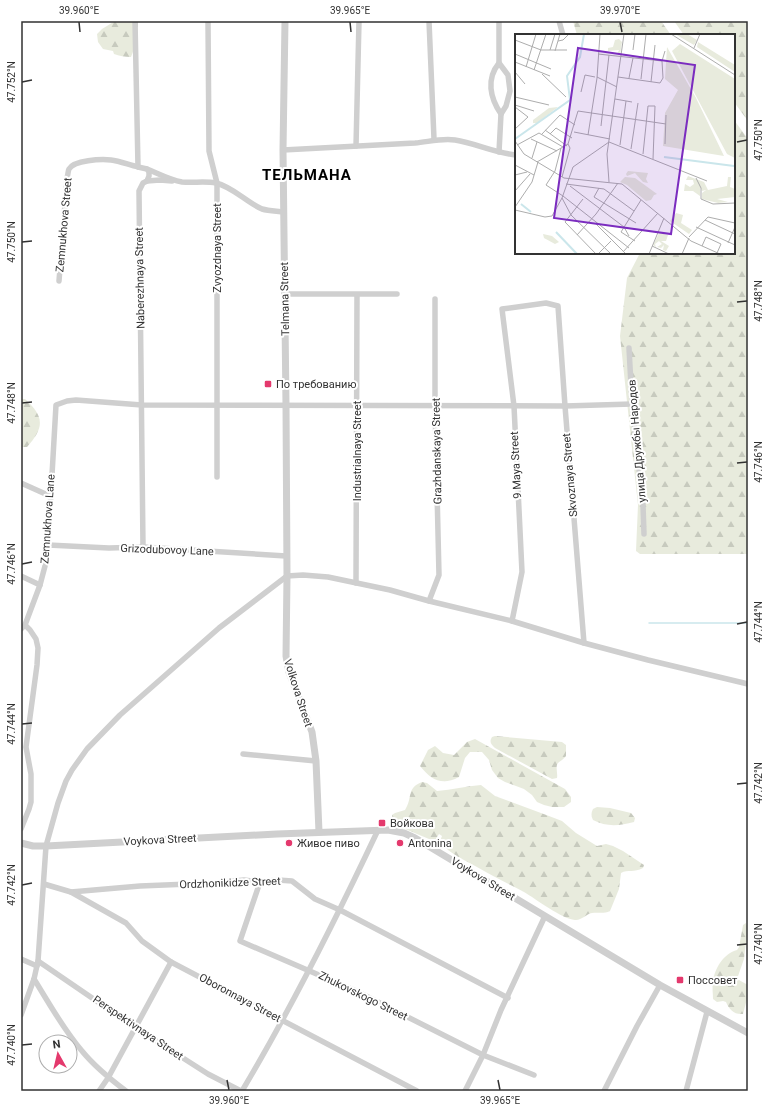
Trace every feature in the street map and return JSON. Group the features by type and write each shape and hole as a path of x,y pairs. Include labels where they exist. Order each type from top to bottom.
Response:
{"street":[{"path":"135,21 138,167 148,169 174,180 183,182"},
{"name":"Zvyozdnaya Street","path":"208,21 209,151 218,184 217,477"},
{"name":"Telmana Street","path":"285,21 283,150 287,576"},
{"path":"356,146 359,21"},
{"path":"429,21 434,140"},
{"path":"499,21 499,63 508,75 510,83 509,96 506,106 501,114 499,152"},
{"path":"558,21 563,34"},
{"path":"499,63 493,71 490,87 494,103 501,114"},
{"path":"283,150 415,144 434,140 457,140 499,152 515,155"},
{"name":"Zemnukhova Street","path":"59,281 67,178 70,167 80,162 111,160 138,167"},
{"name":"Naberezhnaya Street","path":"143,547 139,192 143,183 147,181 149,176 148,169"},
{"path":"147,181 160,180 208,182 218,184 263,209 284,212"},
{"path":"285,294 397,294"},
{"name":"Industrialnaya Street","path":"356,583 357,295"},
{"name":"Grazhdanskaya Street","path":"429,601 439,575 435,406 435,299"},
{"name":"9 Maya Street","path":"512,620 522,572 514,406 502,309 546,303 558,306"},
{"name":"Skvoznaya Street","path":"558,306 584,643"},
{"name":"улица Дружбы Народов","path":"629,348 632,404 643,505 644,534"},
{"name":"Zemnukhova Lane","path":"23,627 46,566 56,405 67,400 76,400 142,405"},
{"path":"142,405 565,406 632,404"},
{"path":"21,483 50,496"},
{"name":"Grizodubovoy Lane","path":"48,545 109,548 143,547 286,556"},
{"path":"21,1015 34,978 37,964 46,846 58,803 66,781 72,770 87,749 120,715 219,628 287,576 303,575 328,577 390,590 429,601 512,620 584,643 648,660 748,684"},
{"path":"21,576 40,585"},
{"name":"Volkova Street","path":"287,576 286,656 290,672 312,732 316,761 320,832"},
{"path":"21,829 31,802 31,774 26,747 38,648 36,639 30,630 23,627"},
{"path":"243,754 316,761"},
{"path":"242,1091 266,1051 309,970 340,910 378,830"},
{"name":"Voykova Street","path":"21,843 33,846 46,846 378,830 392,830 404,833 415,838 660,986 748,1033"},
{"name":"Ordzhonikidze Street","path":"44,884 71,892 140,886 214,883 244,880 260,882 278,880 292,881 315,899 340,910 508,998"},
{"name":"Zhukovskogo Street","path":"260,882 240,941 377,1001 483,1055 534,1075"},
{"name":"Oboronnaya Street","path":"71,892 126,923 142,941 171,962 417,1091"},
{"path":"465,1091 483,1055 501,1010 508,998 545,916"},
{"name":"Perspektivnaya Street","path":"21,959 37,964 208,1074 242,1091"},
{"path":"99,1091 136,1028 171,962"},
{"path":"34,978 55,1014 82,1051 108,1078 126,1091"},
{"path":"604,1091 637,1026 660,986"},
{"path":"686,1091 708,1012"}],"green space":[{"path":"115,21 138,21 138,30 131,57 124,57 114,54 113,51 103,49 98,42 97,34"},
{"path":"573,21 661,21 670,34 577,34"},
{"path":"674,21 748,21 748,121 735,103 735,34 683,34"},
{"path":"735,121 748,139 748,554 640,554 636,551 638,505 620,336 627,278 639,254 735,254"},
{"path":"21,399 25,399 32,405 39,417 40,423 37,434 27,447 21,447"},
{"path":"495,736 562,742 566,745 566,756 557,765 557,778 552,779 495,748 491,742 491,739"},
{"path":"475,739 565,789 571,797 571,802 564,807 552,807 537,802 532,795 524,789 498,778 492,770 489,760 482,752 470,752 465,758 459,777 453,780 437,780 428,775 420,766 428,750 435,746 443,753 454,755 467,742"},
{"path":"422,782 427,783 437,791 481,785 495,796 562,821 576,833 597,846 606,844 623,851 644,865 643,868 621,873 619,889 610,911 603,913 592,913 577,920 570,919 556,913 524,892 455,855 440,841 442,836 439,834 434,840 429,839 405,829 398,828 394,825 392,815 405,810 412,790 417,784"},
{"path":"597,807 610,808 631,813 635,818 634,822 613,825 603,824 593,820 592,812 593,809"},
{"path":"746,923 748,929 744,959 737,979 748,985 748,995 743,1014 737,1014 732,1011 726,1002 717,1002 713,999 713,984 715,972 720,962 728,954 737,950 739,947 743,925"}],"waterway":[{"path":"649,623 748,623"}],"place":[{"name":"По требованию","path":"268,384"},
{"name":"Войкова","path":"382,823"},
{"name":"Живое пиво","path":"289,843"},
{"name":"Antonina","path":"400,843"},
{"name":"Поссовет","path":"680,980"}],"district":[{"name":"ТЕЛЬМАНА","path":"307,175"}]}
